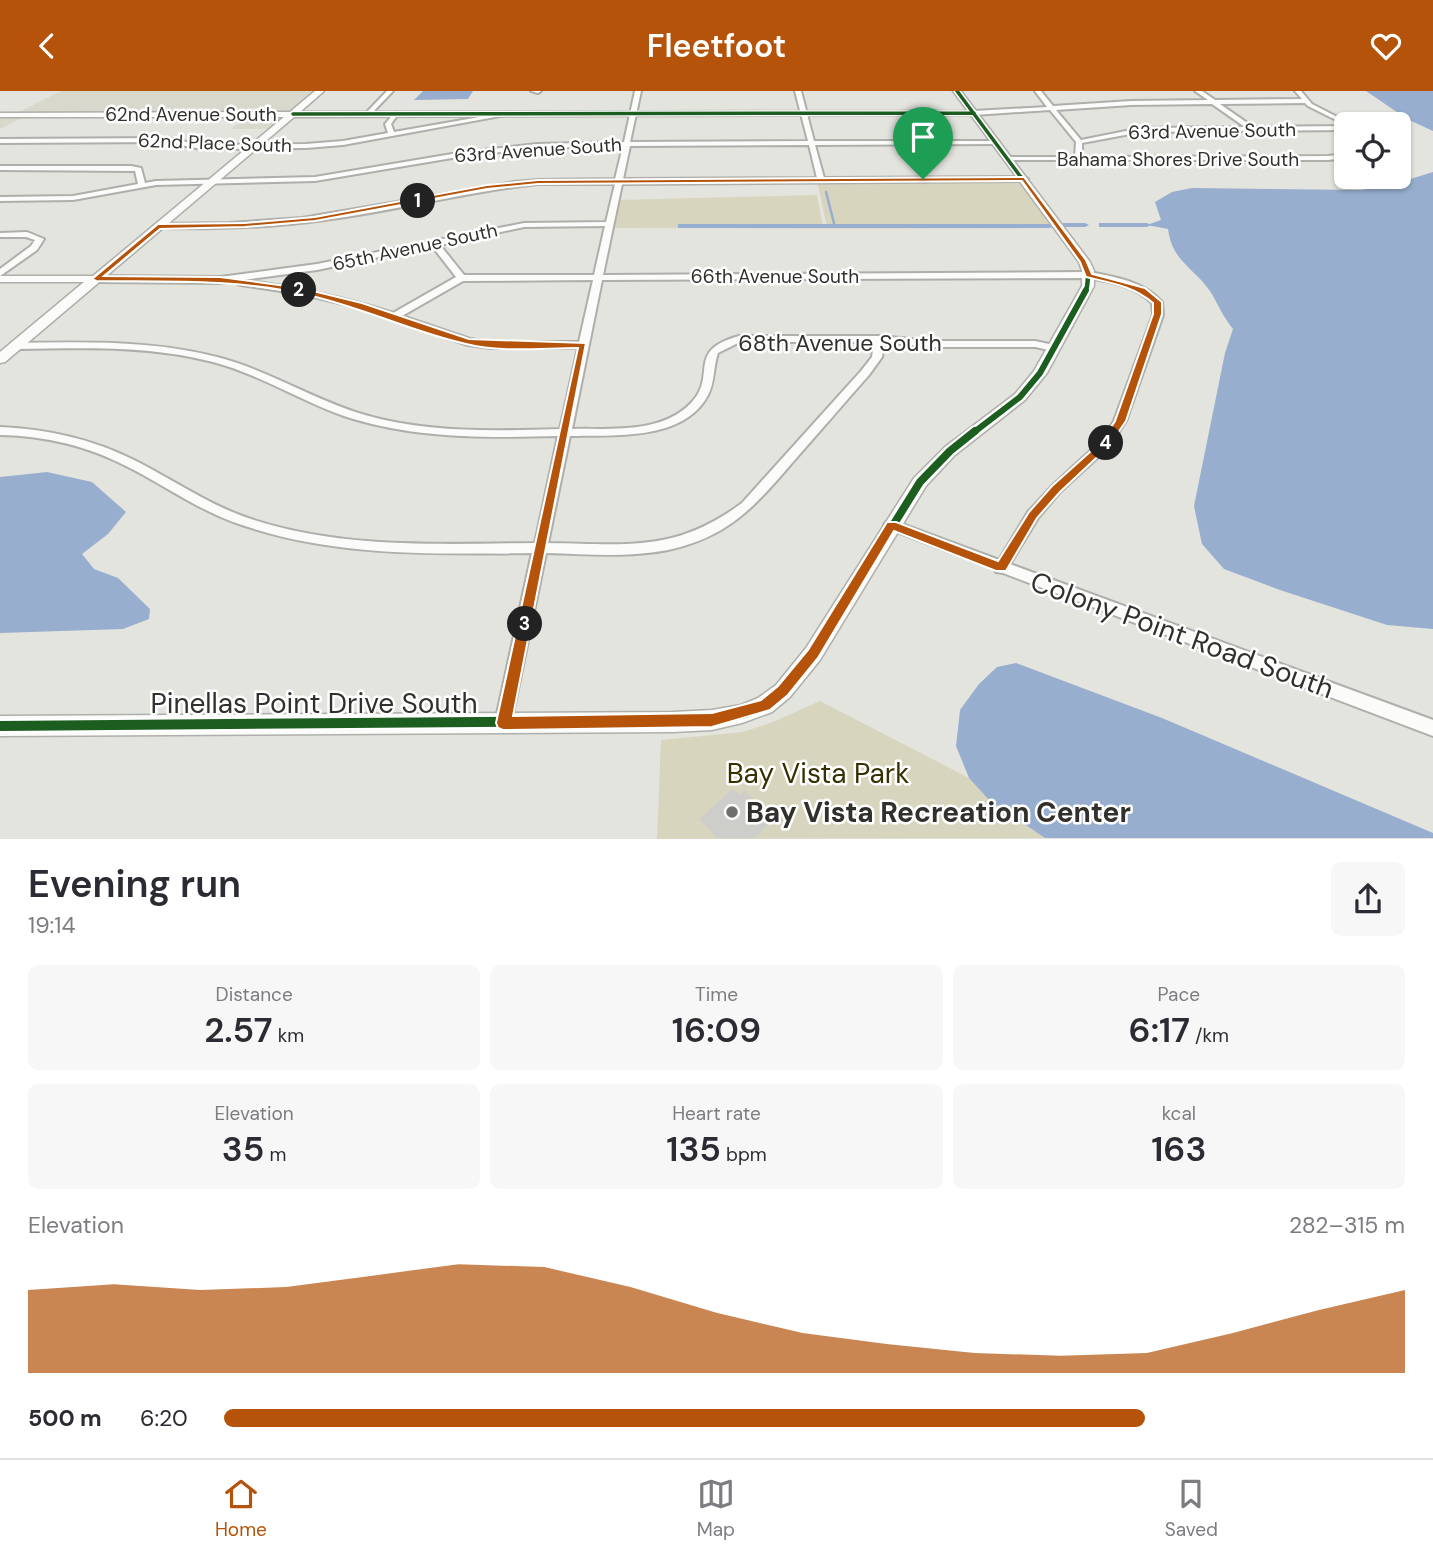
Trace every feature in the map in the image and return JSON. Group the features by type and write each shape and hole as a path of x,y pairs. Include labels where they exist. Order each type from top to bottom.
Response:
{"street":[{"path":"0,359 320,91"},
{"path":"368,114 390,91"},
{"path":"503,723 638,91"},
{"path":"797,91 821,179"},
{"path":"957,91 1084,261 1088,275 1113,279 1142,290 1157,302 1158,314 1120,421 1105,444 1056,489 1033,515 1001,568"},
{"path":"1038,91 1079,142 1078,159"},
{"path":"1198,91 1251,128"},
{"path":"1298,91 1305,101 1334,118"},
{"name":"62nd Avenue South","path":"0,115 974,113 1050,106 1305,101"},
{"path":"391,134 388,124 395,114"},
{"name":"62nd Place South","path":"0,141 167,140 201,147 318,146 512,114"},
{"name":"63rd Avenue South","path":"1079,142 1141,130 1334,126"},
{"name":"63rd Avenue South","path":"0,199 73,198 142,185 315,179 497,149 627,143 996,142"},
{"name":"Bahama Shores Drive South","path":"1010,159 1334,157"},
{"path":"0,168 131,168 138,170 142,185"},
{"path":"158,226 245,225 315,219 487,187 550,181 1024,179"},
{"name":"65th Avenue South","path":"220,280 317,267 524,225 610,224"},
{"path":"0,235 27,235 40,239 34,249 0,273"},
{"path":"394,317 461,278 435,244"},
{"name":"66th Avenue South","path":"461,278 1088,275"},
{"name":"Pinellas Point Drive South","path":"0,726 712,720 765,705 783,691 813,654 920,482 950,451 1020,397 1040,373 1088,286 1088,275"},
{"path":"0,279 220,280 301,291 359,305 468,342 491,345 583,345"},
{"name":"68th Avenue South","path":"16,346 125,347 185,354 241,367 345,412 409,428 446,432 633,432 651,429 677,418 700,399 708,378 709,359 713,352 727,343 751,338 1035,344 1054,348"},
{"path":"0,431 79,442 113,454 212,509 246,522 326,541 424,549 665,545 696,537 725,523 747,506 865,373 877,357 880,339"},
{"name":"Colony Point Road South","path":"891,526 1433,728"}],"shaded area":[{"path":"61,91 317,91 291,113 15,114"},
{"path":"289,115 271,129 231,129 246,117 24,117 0,129 0,116"}],"green space":[{"path":"1011,180 1021,184 1049,224 1048,227 827,227 817,181"},
{"path":"817,195 823,227 827,228 1050,229 613,228 618,200"},
{"name":"Bay Vista Park","path":"820,701 969,778 989,800 1045,838 657,839 661,740 743,732"}],"water":[{"path":"423,91 473,91 468,99 414,100"},
{"path":"1366,91 1433,91 1433,131 1411,121 1411,112 1397,112"},
{"path":"1433,172 1433,629 1387,625 1280,590 1224,569 1202,544 1194,506 1225,353 1233,329 1210,291 1174,249 1168,229 1147,225 1161,220 1155,202 1172,192 1192,188 1411,189 1411,179"},
{"path":"47,472 92,482 126,512 108,534 82,554 94,569 118,578 150,609 149,619 123,629 0,633 0,477"},
{"path":"1016,663 1162,718 1433,833 1433,838 1045,838 989,800 969,778 956,746 960,710 979,684 997,667"}],"building":[{"name":"Bay Vista Recreation Center","path":"733,789 740,795 745,791 754,800 749,804 769,824 755,838 717,838 699,819"}],"waterway":[{"path":"826,192 835,227"},
{"path":"1066,225 1085,225"},
{"path":"1102,225 1147,225"},
{"path":"681,226 1050,226"}],"cycle path":[{"path":"0,726 673,722 712,720 742,714 765,705 783,691 813,654 920,482 950,451 1020,397 1040,373 1088,286 1088,271 1084,262 957,91"},
{"path":"293,114 974,113"}],"place":[{"name":"Bay Vista Recreation Center","path":"732,812"}],"route":[{"path":"923,179 1024,179 1084,261 1088,275 1128,284 1152,296 1157,302 1158,314 1120,421 1105,444 1056,489 1033,515 1001,568 891,526 813,654 783,691 765,705 742,714 712,720 503,723 583,345 491,345 468,342 359,305 257,284 220,280 96,279 158,226 208,227 315,219 487,187 563,180 923,179"}]}
